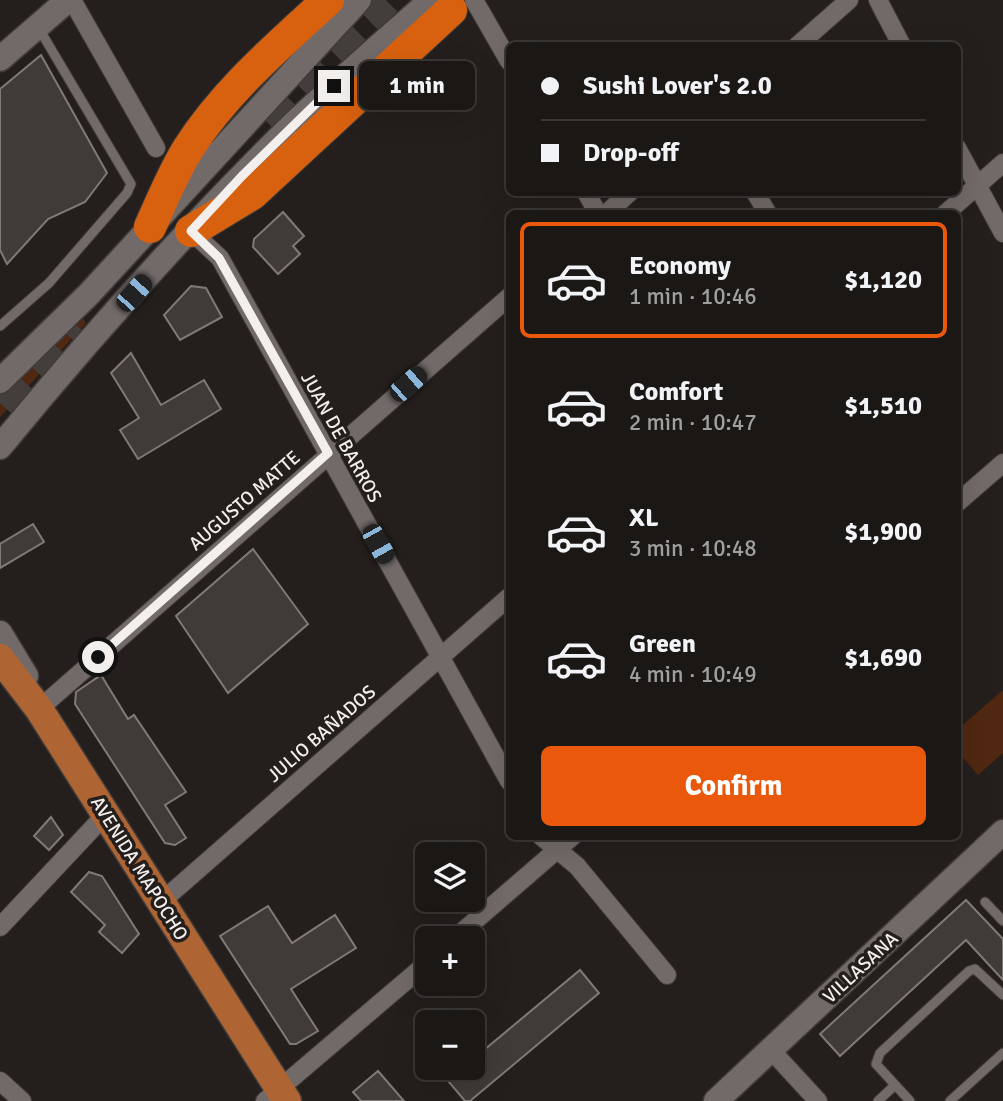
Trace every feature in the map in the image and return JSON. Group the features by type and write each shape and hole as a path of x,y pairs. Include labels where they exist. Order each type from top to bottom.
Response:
{"highway":[{"path":"150,227 178,166 206,124 262,62 328,0"},
{"path":"191,231 252,194 452,3"}],"main road":[{"path":"0,60 70,0"},
{"path":"0,381 89,294 359,0"},
{"path":"0,447 191,231"},
{"name":"AVENIDA MAPOCHO","path":"0,632 25,673 39,709 161,902 277,1096"},
{"path":"0,658 39,709"},
{"name":"VILLASANA","path":"716,1101 1003,832"}],"street":[{"path":"70,0 156,148"},
{"path":"802,42 849,0"},
{"path":"878,0 900,42"},
{"path":"452,3 506,58"},
{"path":"961,155 1003,233"},
{"path":"949,210 1003,163"},
{"path":"610,210 626,196"},
{"name":"JUAN DE BARROS","path":"191,231 219,258 506,776"},
{"name":"AUGUSTO MATTE","path":"39,709 506,300"},
{"path":"961,500 1003,463"},
{"name":"JULIO BAÑADOS","path":"161,902 506,600"},
{"path":"0,927 106,814"},
{"path":"545,840 577,866 667,975"},
{"path":"469,926 568,840"},
{"path":"277,1096 312,1062 415,973"},
{"path":"771,1050 818,1101"},
{"path":"0,1081 22,1101"}],"lane":[{"path":"0,326 50,283 127,193 131,184 37,27"},
{"path":"985,902 1003,921"},
{"path":"910,1101 876,1064 876,1058 969,971 975,969 980,972 1003,995"},
{"path":"950,1101 1003,1053"},
{"path":"878,1101 895,1085"}],"shaded area":[{"path":"83,319 86,323 0,417 0,397"},
{"path":"1003,690 1003,753 978,775 961,756 961,727"}],"building":[{"path":"41,55 107,173 85,202 48,219 7,264 0,250 0,89"},
{"path":"283,212 304,236 293,246 300,254 278,274 253,247 254,239"},
{"path":"191,286 206,288 222,317 180,340 164,315"},
{"path":"131,353 161,405 204,380 221,409 138,459 120,430 139,418 111,373"},
{"path":"33,524 44,542 0,568 0,544"},
{"path":"253,549 308,624 228,693 176,616"},
{"path":"101,675 128,719 134,715 186,792 165,805 186,838 175,845 165,843 75,704 76,692"},
{"path":"51,817 63,835 49,850 34,836"},
{"path":"89,872 102,876 139,934 122,953 99,932 105,925 71,892"},
{"path":"966,900 1003,939 1003,980 966,940 840,1056 820,1034"},
{"path":"268,906 292,943 335,915 356,948 291,989 318,1031 296,1044 290,1044 220,936"},
{"path":"580,970 599,993 470,1101 465,1101 448,1081 485,1080 485,1049"},
{"path":"378,1071 404,1101 361,1101 353,1092"}],"tunnel":[{"path":"264,119 386,0"},
{"path":"0,403 74,323"}],"route":[{"path":"98,657 328,453 219,258 191,231 242,176 334,86"}]}
